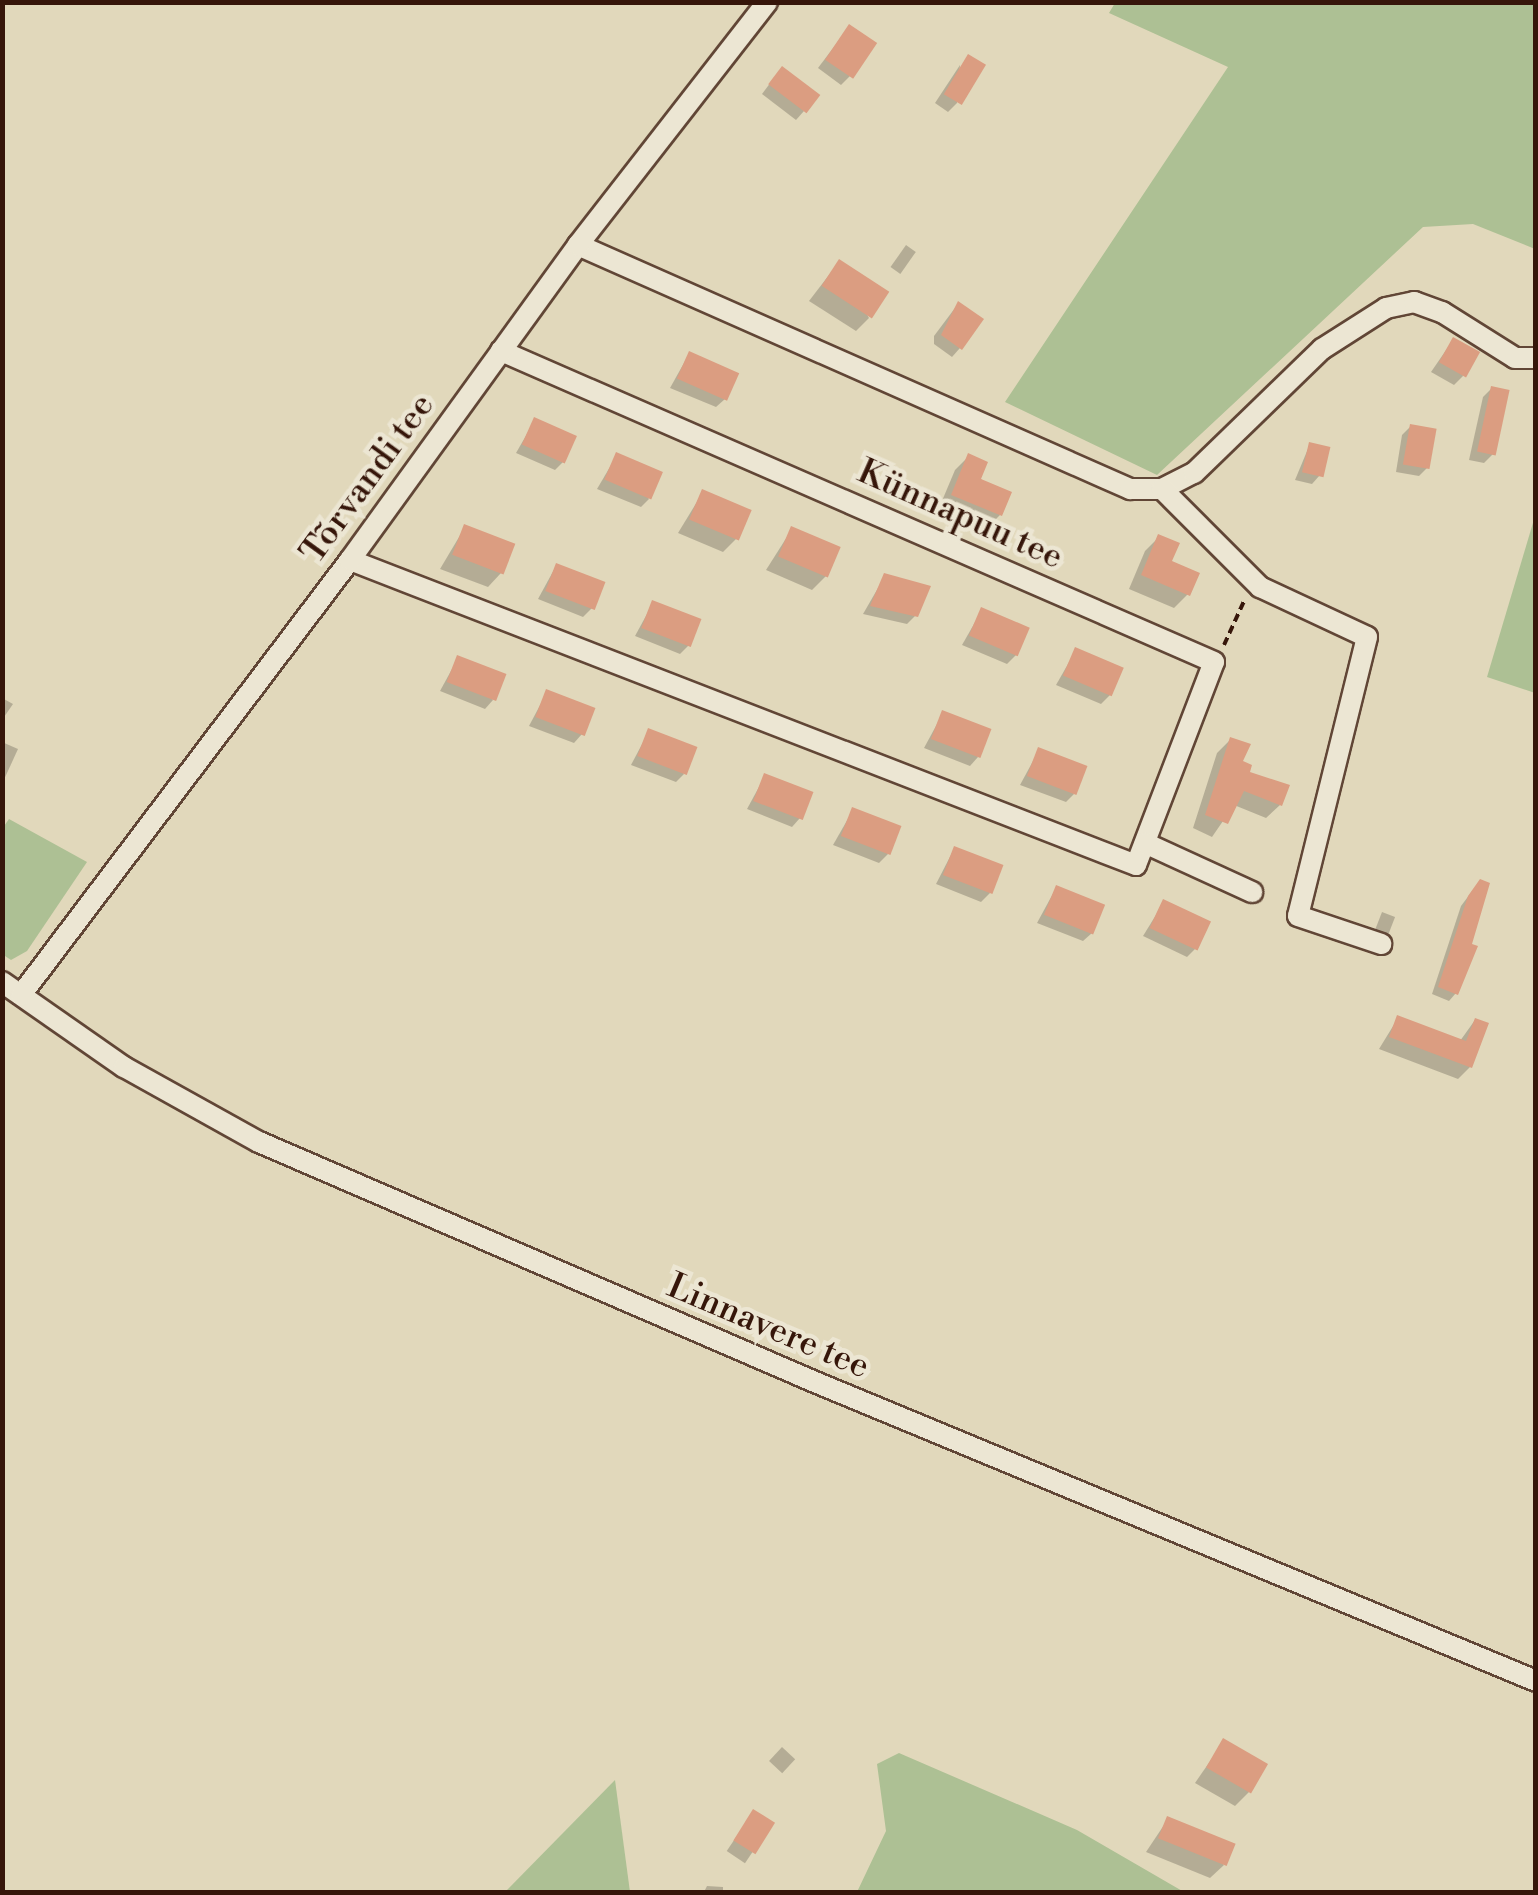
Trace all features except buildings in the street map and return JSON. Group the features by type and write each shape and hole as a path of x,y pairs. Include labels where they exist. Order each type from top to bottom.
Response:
{"street":[{"name":"Tõrvandi tee","path":"21,995 350,560 578,245 768,2"},
{"path":"578,245 1130,489 1162,489 1194,473 1322,349 1386,308 1414,302 1442,312 1515,358 1536,358"},
{"name":"Künnapuu tee","path":"501,351 1214,662"},
{"path":"1162,489 1253,580 1367,637 1298,916 1381,944"},
{"path":"350,560 1136,865 1214,662"},
{"path":"1145,843 1252,892"},
{"name":"Linnavere tee","path":"2,982 124,1066 225,1124 393,1204 1536,1681"}],"path":[{"path":"1214,662 1253,580"}],"green space":[{"path":"1115,3 1535,3 1535,249 1473,224 1423,227 1157,475 1005,402 1228,67 1109,13"},
{"path":"1535,516 1536,693 1487,677"},
{"path":"9,819 87,862 27,951 11,960 2,954 2,829"},
{"path":"899,1753 1077,1830 1184,1892 857,1892 886,1831 877,1764"},
{"path":"615,1780 630,1892 505,1892"}]}
